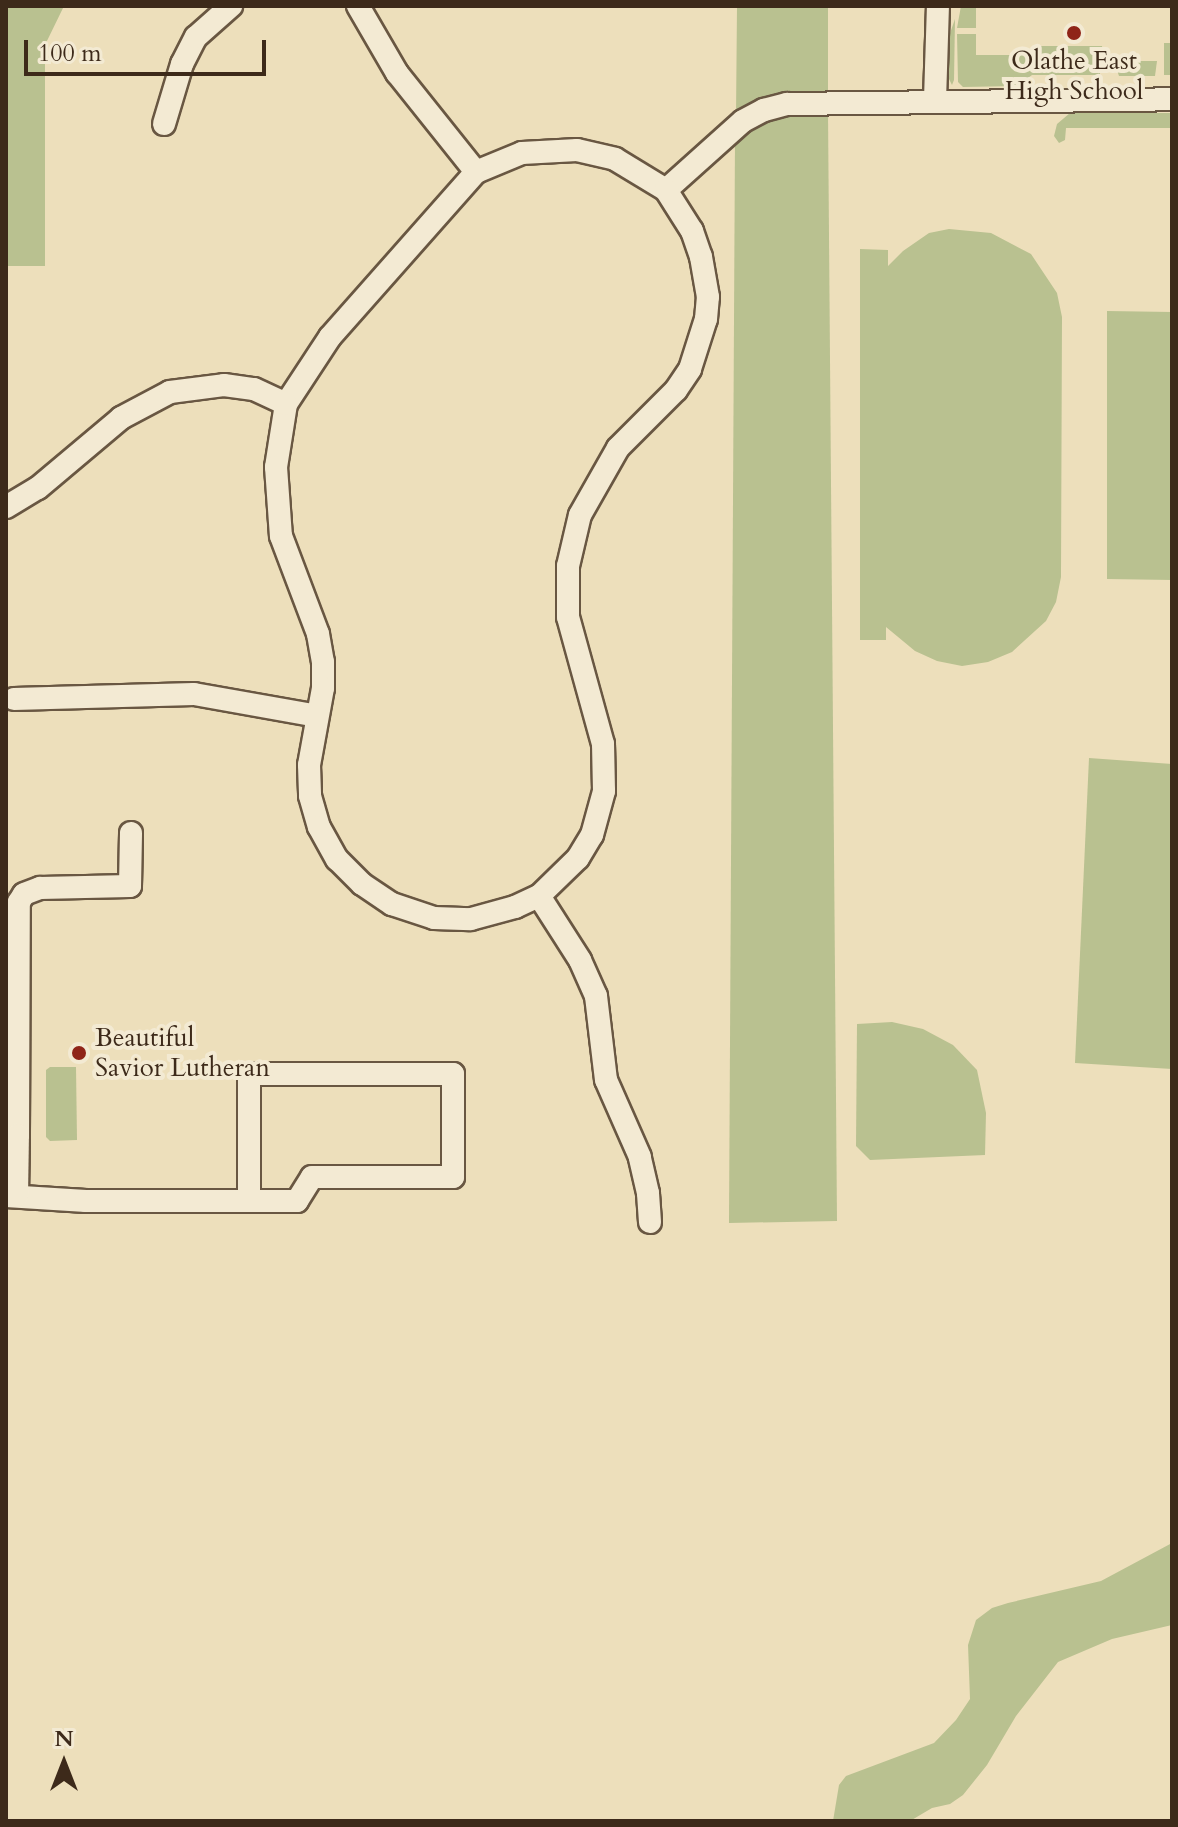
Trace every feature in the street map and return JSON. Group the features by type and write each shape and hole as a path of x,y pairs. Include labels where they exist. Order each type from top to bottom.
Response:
{"street":[{"path":"164,124 182,64 196,37 231,6"},
{"path":"358,6 397,73 476,172"},
{"path":"935,100 938,6"},
{"path":"666,190 721,138 764,110 828,101 1172,99"},
{"path":"577,150 615,159 666,190 692,231 701,257 708,297 706,319 690,369 676,390 618,448 580,515 568,566 568,617 603,744 604,791 592,835 578,858 539,896 489,915 453,920 392,904 362,884 337,859 314,810 309,765 323,688 318,634 281,536 276,467 286,404 330,337 476,172 522,153 577,150"},
{"path":"6,507 38,488 121,418 170,392 224,385 254,389 286,404"},
{"path":"14,699 194,694 317,716"},
{"path":"131,833 130,886 40,888 24,894 19,902 12,1196 86,1201 249,1201 297,1201 312,1177 453,1177 453,1074 249,1074 249,1201"},
{"path":"539,896 580,960 596,996 606,1080 640,1157 648,1193 650,1222"}],"green space":[{"path":"6,6 64,6 45,45 45,266 6,266"},
{"path":"737,6 828,6 828,91 786,94 736,115"},
{"path":"961,6 976,6 976,28 957,28"},
{"path":"955,19 952,85 948,77 948,39"},
{"path":"957,34 976,34 976,55 1032,55 1033,46 1102,46 1105,71 1100,71 1100,75 1032,75 1017,86 963,87 958,82"},
{"path":"1164,43 1172,43 1172,75 1164,75"},
{"path":"1114,61 1157,61 1155,76 1119,76"},
{"path":"828,112 837,1221 729,1223 735,139 772,119"},
{"path":"1070,113 1172,113 1172,128 1066,128 1065,140 1059,143 1054,136 1057,124"},
{"path":"949,229 991,233 1031,254 1057,293 1062,317 1061,577 1056,602 1046,621 1012,652 988,662 962,666 937,661 915,651 886,627 886,640 860,640 860,249 888,250 888,266 929,233"},
{"path":"1107,311 1172,312 1172,580 1107,579"},
{"path":"1089,758 1172,764 1172,1069 1075,1063"},
{"path":"892,1022 923,1029 953,1045 977,1070 986,1113 985,1155 870,1160 856,1146 857,1024"},
{"path":"50,1067 76,1067 77,1140 50,1141 46,1137 46,1070"},
{"path":"1172,1543 1172,1625 1112,1639 1058,1662 1016,1716 987,1765 963,1795 950,1804 932,1808 910,1821 833,1821 839,1785 846,1776 934,1743 956,1720 970,1699 968,1645 976,1620 992,1608 1008,1603 1101,1581"}],"place":[{"name":"Olathe East High School","path":"1074,33"},
{"name":"Beautiful Savior Lutheran","path":"79,1053"}]}
